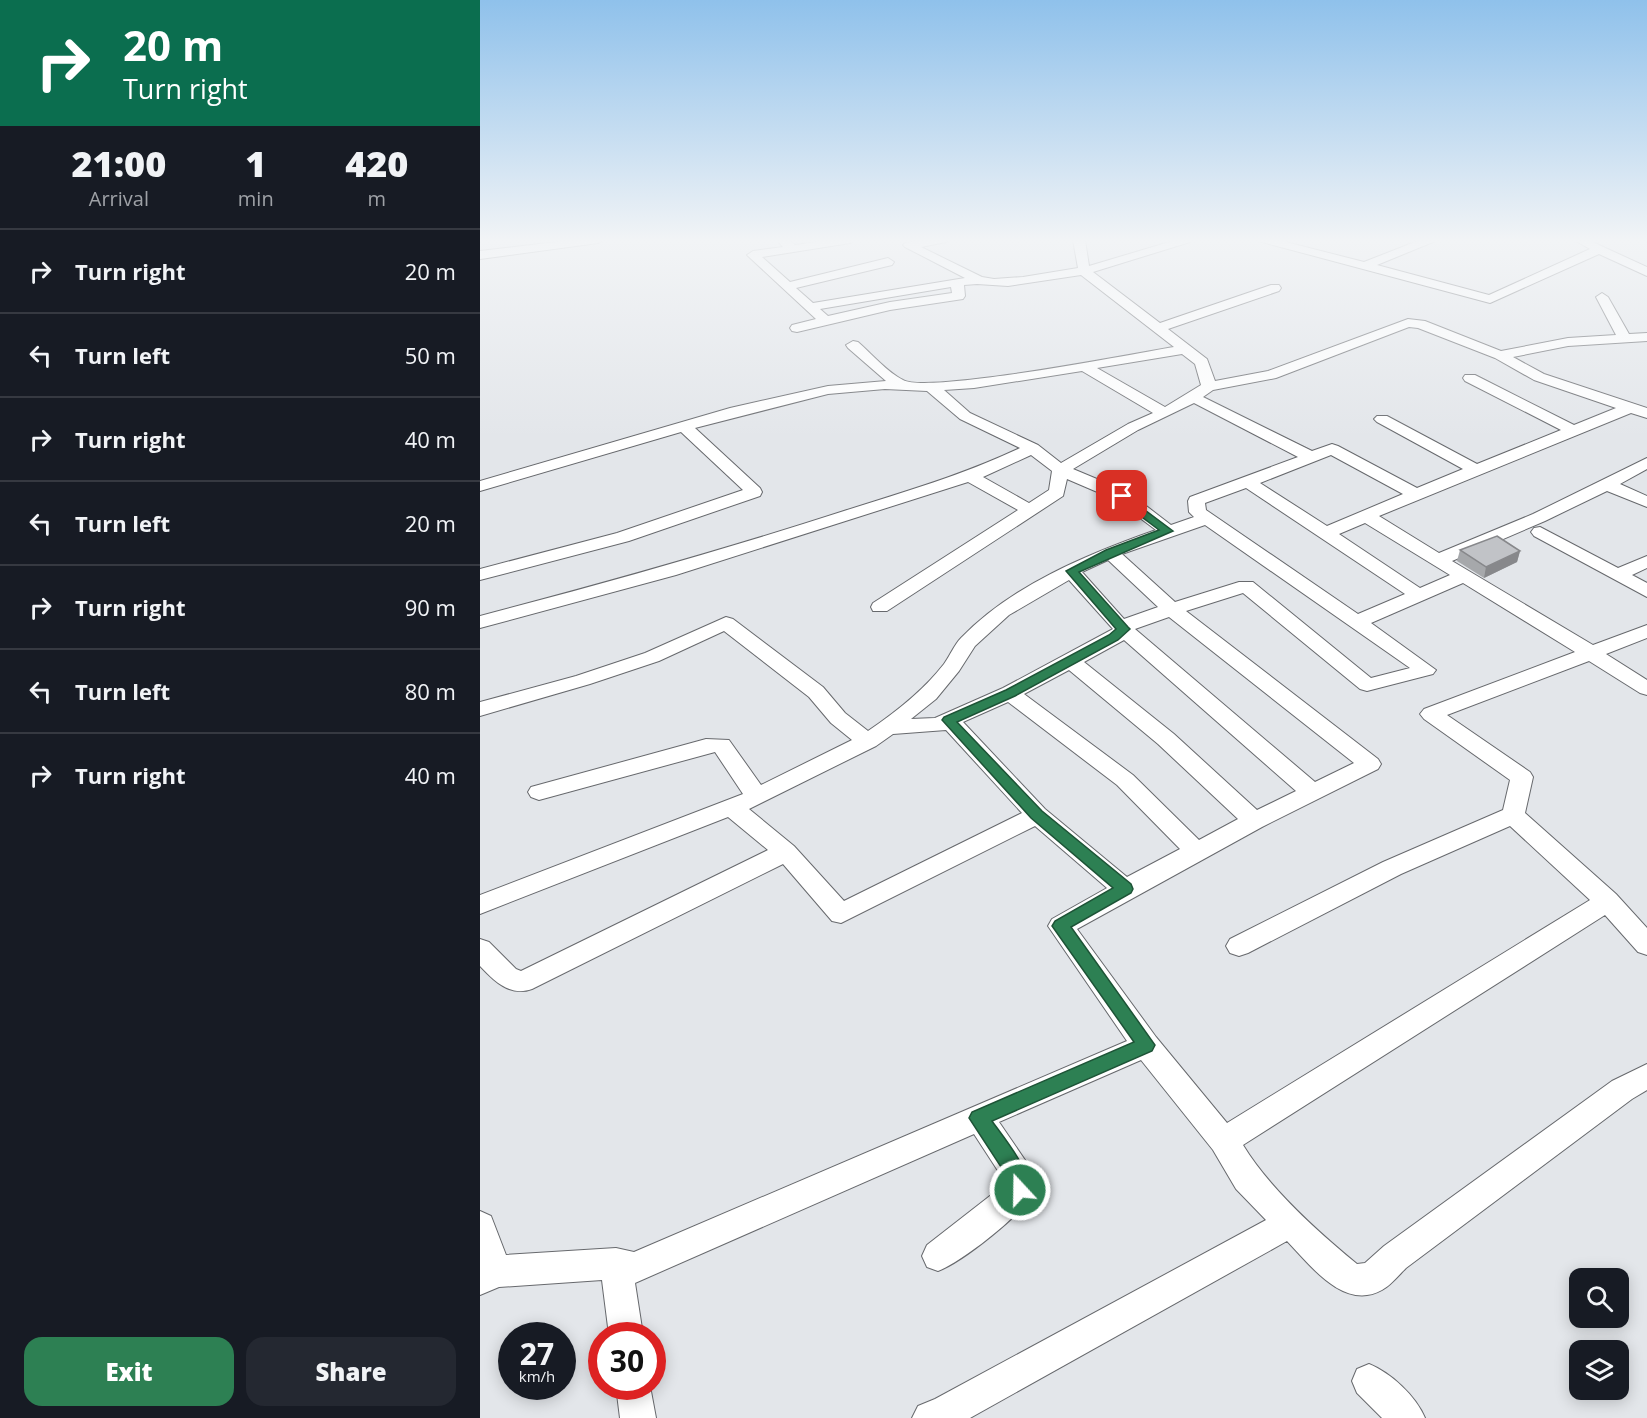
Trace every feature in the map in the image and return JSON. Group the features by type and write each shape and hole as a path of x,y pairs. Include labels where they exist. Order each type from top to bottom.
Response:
{"street":[{"path":"810,307 815,306"},
{"path":"798,328 893,306"},
{"path":"1130,306 1202,362 1209,386"},
{"path":"1158,328 1222,306"},
{"path":"1607,306 1624,338"},
{"path":"810,307 825,321"},
{"path":"1060,470 1209,386 1271,375 1408,323 1420,324 1500,355 1539,377 1647,413"},
{"path":"1500,355 1568,342 1647,338"},
{"path":"853,345 901,386"},
{"path":"480,486 730,413 828,390 974,384 1185,350"},
{"path":"1084,366 1164,413"},
{"path":"1470,378 1573,430"},
{"path":"931,387 964,416 1032,448 1060,470 1122,496 1168,531"},
{"path":"1613,403 1647,396"},
{"path":"1193,397 1311,458"},
{"path":"1326,533 1629,408"},
{"path":"1382,419 1476,470"},
{"path":"480,575 623,537 754,492 684,426"},
{"path":"480,622 681,567 970,476 1032,448"},
{"path":"888,727 938,725 1010,693 1114,638 1132,622 1246,586 1367,685 1426,670 1206,518 1198,512 1196,501 1332,449 1416,494"},
{"path":"1438,560 1533,519 1541,518 1548,512 1608,485 1647,463"},
{"path":"880,607 1057,492 1060,470"},
{"path":"970,476 1029,510"},
{"path":"1248,482 1418,595"},
{"path":"1608,485 1647,501"},
{"path":"1366,516 1591,653 1647,690"},
{"path":"480,905 757,797 868,741 929,694 952,667 967,643 1002,611 1071,571 1110,552 1206,518"},
{"path":"1540,532 1647,591"},
{"path":"1110,552 1172,609 1370,764 1196,851 1061,926 1146,1045 1224,1141 1247,1179 1325,1258 1352,1280 1372,1278 1395,1257 1613,1097 1647,1076"},
{"path":"1618,575 1647,561"},
{"path":"1071,571 1123,629 1312,792"},
{"path":"1356,622 1464,576"},
{"path":"480,709 583,680 652,657 726,623 816,692 838,718 868,741"},
{"path":"1513,815 1522,777 1431,714 1647,630"},
{"path":"1070,661 1166,739 1254,821"},
{"path":"1010,693 1125,780 1196,851"},
{"path":"948,720 1037,815 1125,889"},
{"path":"539,792 706,746 721,746 757,797"},
{"path":"731,807 786,852 841,914 1037,815"},
{"path":"1513,815 1607,901 1647,945"},
{"path":"1239,946 1392,868 1513,815"},
{"path":"480,949 507,977 523,982 786,852"},
{"path":"1224,1141 1607,901"},
{"path":"480,1226 488,1275 616,1264 634,1268 1146,1045"},
{"path":"938,1256 996,1212 1020,1190 1016,1173 979,1118"},
{"path":"930,1418 942,1414 1047,1358 1290,1223"},
{"path":"616,1264 624,1322"},
{"path":"1369,1381 1407,1418"},
{"path":"635,1400 638,1418"}],"building":[{"path":"1497,536 1520,551 1486,567 1460,550"}],"route":[{"path":"1020,1190 1016,1173 979,1118 1146,1045 1061,926 1125,889 1037,815 948,720 1010,693 1114,638 1123,629 1071,571 1110,552 1168,531 1122,496"}]}
